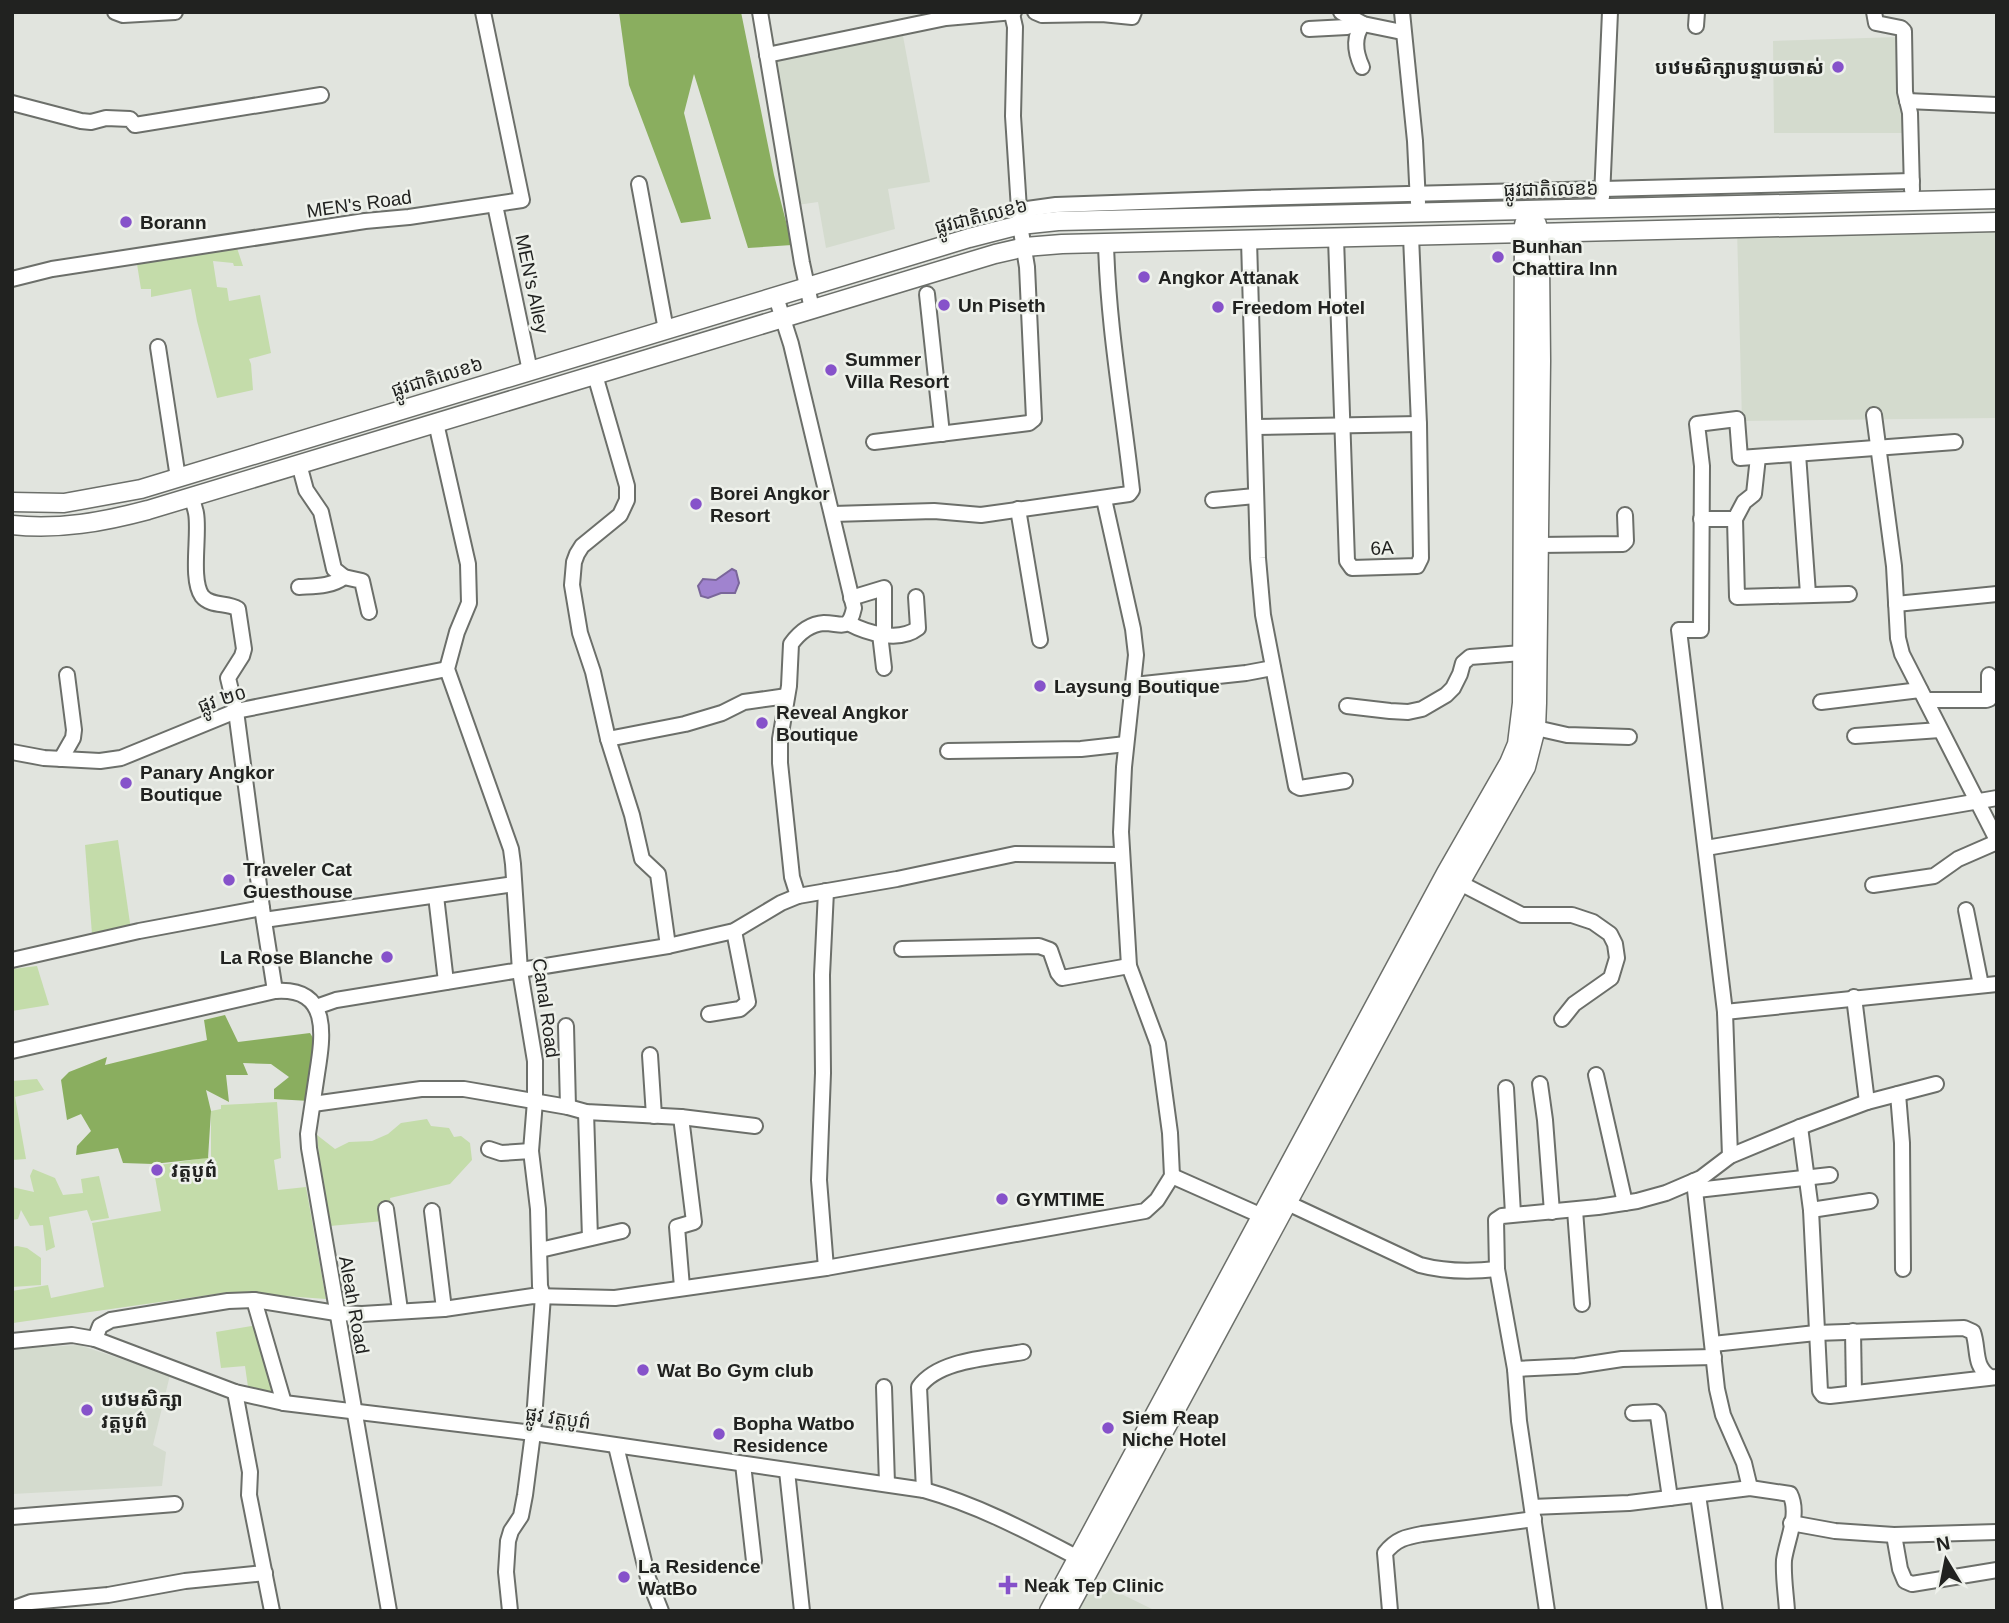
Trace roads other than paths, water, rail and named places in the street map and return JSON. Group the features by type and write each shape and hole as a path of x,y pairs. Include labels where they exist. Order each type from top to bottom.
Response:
{"main road":[{"name":"ផ្លូវជាតិលេខ៦","path":"12,502 54,504 141,489 806,288 1020,217 1058,221 1997,199"},
{"path":"1067,1611 1085,1562 1262,1216 1281,1200 1446,873 1509,763 1517,744 1522,653 1530,210"},
{"path":"12,525 43,527 94,523 122,517 1025,247 1997,222"},
{"path":"1049,1611 1085,1562 1281,1200 1526,767 1536,728 1541,298 1531,233"}],"street":[{"path":"115,12 123,15 175,12"},
{"name":"MEN's Road","path":"12,279 52,269 365,220 522,200 483,12"},
{"path":"760,12 806,288 812,310"},
{"path":"1035,12 1042,15 1132,17 1134,12"},
{"path":"1341,12 1361,23 1402,32"},
{"path":"1402,12 1419,213"},
{"path":"1602,208 1610,12"},
{"path":"1874,12 1876,23 1904,31 1907,101 1910,113 1912,201"},
{"path":"767,55 946,15 1013,13 1013,116 1020,217 1025,247 1034,419 1029,423 874,442"},
{"path":"1309,29 1347,27 1361,23"},
{"path":"1361,23 1356,37 1357,56 1362,67"},
{"path":"12,103 81,121 130,119 135,125 321,95"},
{"path":"1907,101 1997,105"},
{"path":"1020,217 1056,205 1912,181"},
{"path":"639,184 666,330"},
{"path":"1805,185 1806,204"},
{"path":"1693,187 1693,206"},
{"name":"MEN's Alley","path":"495,205 530,371"},
{"name":"6A","path":"1336,238 1347,561 1352,568 1417,566 1420,562 1419,425 1411,236"},
{"path":"1249,240 1255,496 1263,615 1296,786 1300,788 1345,781"},
{"path":"833,514 934,511 981,515 1104,499 1125,495 1132,490 1107,291 1106,243"},
{"path":"927,294 942,434"},
{"path":"776,297 784,318 854,608 848,623 843,626 824,623 804,629 791,644 788,696 780,739 780,764 792,877 798,896"},
{"path":"158,347 178,478"},
{"path":"596,375 627,486 627,500 620,515 582,546 574,562 572,584 580,633 593,672 608,739 632,815 642,859 658,874 668,946"},
{"path":"1873,885 1934,876 1958,859 1997,841 1902,654 1898,638 1894,566 1874,415"},
{"path":"1730,1156 1725,1012 1679,630 1701,630 1702,466 1697,424 1737,419 1740,458 1955,442"},
{"path":"436,423 468,564 469,603 457,632 447,669"},
{"path":"1255,427 1419,425"},
{"path":"1798,454 1808,594"},
{"path":"1758,457 1754,495 1744,502 1735,519 1737,597 1849,594"},
{"path":"299,464 306,490 321,512 334,569 344,577 362,581 369,612"},
{"path":"1213,500 1255,496"},
{"path":"191,497 196,513 198,575 202,595 211,602 237,609 243,656 228,678 236,711 275,990"},
{"path":"95,1339 100,1326 111,1320 228,1301 254,1300 336,1313 362,1314 444,1309 542,1296 615,1298 826,1268 1145,1211 1157,1200 1172,1176 1170,1133 1158,1045 1129,966 1122,809 1136,655 1133,629 1104,499"},
{"path":"1018,509 1040,640"},
{"path":"1538,545 1623,544 1626,541 1625,515"},
{"path":"1701,519 1735,519"},
{"path":"299,587 326,585 344,577"},
{"path":"851,598 884,588 884,668"},
{"path":"1896,604 1997,594"},
{"path":"848,623 862,630 882,634 912,634 918,628 916,597"},
{"path":"1347,706 1408,712 1422,709 1453,688 1463,663 1470,657 1522,653"},
{"path":"1134,685 1273,668"},
{"name":"ផ្លូវ ២០","path":"12,752 61,759 100,761 121,758 236,711 447,669"},
{"name":"Canal Road","path":"447,669 511,849 520,971 535,1061 536,1101 531,1151 538,1209 542,1296 533,1433 523,1505 508,1541 506,1572 510,1611"},
{"path":"61,759 73,738 74,730 67,675"},
{"path":"1821,702 1923,695 1986,701 1990,694 1989,675"},
{"path":"608,739 684,724 722,713 744,702 788,696"},
{"path":"1536,728 1567,734 1629,737"},
{"path":"1855,736 1940,730"},
{"path":"947,751 1081,749 1126,744"},
{"path":"1706,848 1997,799"},
{"path":"12,1051 275,990 297,992 316,1007 336,1000 668,946 734,931 780,903 798,896 1015,855 1122,855"},
{"path":"1460,883 1522,915 1572,915 1593,922 1610,934 1617,958 1611,978 1580,999 1562,1019"},
{"path":"12,960 139,931 263,914 436,896 514,884"},
{"path":"826,891 819,1180 826,1268"},
{"path":"436,896 446,982"},
{"path":"1966,910 1981,985"},
{"path":"709,1014 740,1009 748,1002 734,931"},
{"path":"902,948 1039,946 1050,950 1062,978 1129,966"},
{"path":"1725,1012 1997,984"},
{"path":"1854,997 1867,1102"},
{"name":"Aleah Road","path":"316,1007 323,1030 309,1147 389,1611"},
{"path":"566,1026 568,1107"},
{"path":"650,1055 654,1116"},
{"path":"1596,1075 1625,1203"},
{"path":"1540,1084 1552,1212"},
{"path":"1695,1186 1730,1156 1867,1102 1936,1084"},
{"path":"313,1104 421,1088 464,1089 586,1112 681,1117 755,1126"},
{"path":"1506,1088 1513,1214"},
{"path":"1898,1094 1902,1143 1903,1269"},
{"path":"586,1112 590,1238"},
{"path":"681,1117 694,1222 677,1227 682,1287"},
{"path":"1800,1127 1811,1210 1816,1333 1820,1391 1823,1395 1854,1394 1994,1377"},
{"path":"489,1149 507,1154 531,1151"},
{"path":"1547,1611 1515,1368 1497,1269 1496,1220 1513,1214 1625,1203 1695,1186 1830,1175"},
{"path":"1172,1176 1262,1216"},
{"path":"1695,1186 1717,1389 1723,1415 1744,1463 1750,1488"},
{"path":"1281,1200 1420,1265 1438,1270 1472,1272 1497,1269"},
{"path":"1811,1210 1870,1201"},
{"path":"386,1209 400,1310"},
{"path":"1575,1210 1582,1304"},
{"path":"432,1211 444,1309"},
{"path":"540,1250 622,1231"},
{"path":"254,1300 284,1403"},
{"path":"1515,1368 1576,1366 1713,1350 1816,1333 1964,1328 1973,1332 1978,1364 1983,1372 1994,1377"},
{"path":"1853,1331 1854,1394"},
{"name":"ផ្លូវ វត្តបូព៌","path":"12,1341 72,1335 95,1339 235,1392 284,1403 533,1433 924,1490 984,1511 1085,1562"},
{"path":"924,1490 919,1387 933,1372 953,1365 1023,1352"},
{"path":"884,1387 887,1484"},
{"path":"235,1392 250,1472 249,1495 272,1611"},
{"path":"1633,1413 1655,1412 1658,1416 1670,1498"},
{"path":"616,1446 648,1578 661,1611"},
{"path":"743,1464 754,1561"},
{"path":"787,1471 802,1611"},
{"path":"1390,1611 1385,1553 1393,1543 1404,1538 1533,1513 1750,1488 1790,1494 1794,1502 1784,1570 1787,1611"},
{"path":"1698,1495 1715,1611"},
{"path":"12,1517 175,1504"},
{"path":"1791,1523 1835,1531 1894,1535 1997,1532"},
{"path":"1894,1535 1902,1574 1905,1581 1912,1584 1997,1570"},
{"path":"12,1609 31,1602 108,1595 185,1581 265,1573"}],"place":[{"name":"បឋមសិក្សាបន្ទាយចាស់","path":"1838,67"},
{"name":"Borann","path":"126,222"},
{"name":"Bunhan Chattira Inn","path":"1498,257"},
{"name":"Angkor Attanak","path":"1144,277"},
{"name":"Un Piseth","path":"944,305"},
{"name":"Freedom Hotel","path":"1218,307"},
{"name":"Summer Villa Resort","path":"831,370"},
{"name":"Borei Angkor Resort","path":"696,504"},
{"name":"Laysung Boutique","path":"1040,686"},
{"name":"Reveal Angkor Boutique","path":"762,723"},
{"name":"Panary Angkor Boutique","path":"126,783"},
{"name":"Traveler Cat Guesthouse","path":"229,880"},
{"name":"La Rose Blanche","path":"387,957"},
{"name":"វត្តបូព៌","path":"157,1170"},
{"name":"GYMTIME","path":"1002,1199"},
{"name":"Wat Bo Gym club","path":"643,1370"},
{"name":"បឋមសិក្សា វត្តបូព៌","path":"87,1410"},
{"name":"Siem Reap Niche Hotel","path":"1108,1428"},
{"name":"Bopha Watbo Residence","path":"719,1434"},
{"name":"La Residence WatBo","path":"624,1577"},
{"name":"Neak Tep Clinic","path":"1008,1585"}]}
